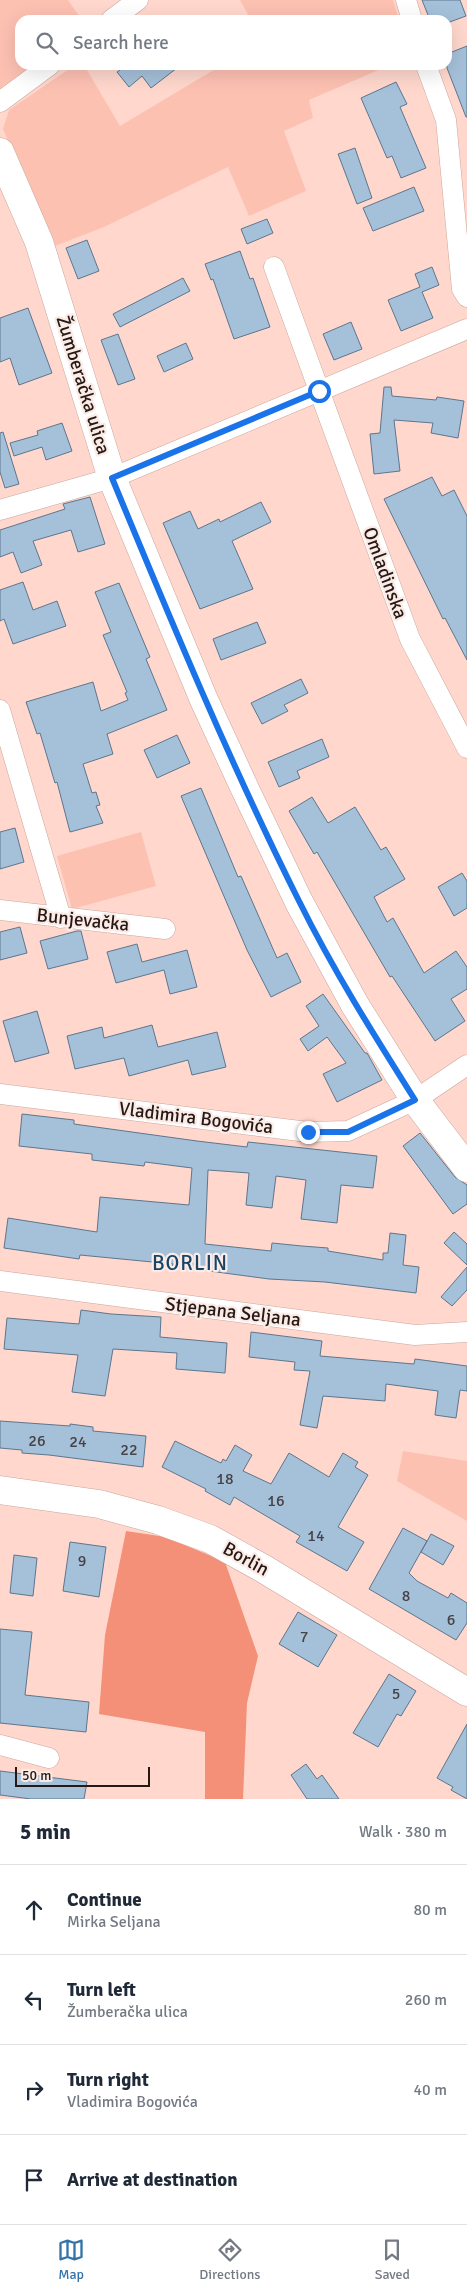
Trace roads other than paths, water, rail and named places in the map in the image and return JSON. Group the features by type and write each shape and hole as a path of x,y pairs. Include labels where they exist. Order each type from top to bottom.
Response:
{"main road":[{"name":"Žumberačka ulica","path":"0,152 39,242 112,478 204,700 299,902 355,1005 415,1100 467,1168"},
{"name":"Borlin","path":"0,1490 99,1504 158,1520 210,1539 264,1569 467,1692"}],"street":[{"path":"118,15 138,0"},
{"path":"406,0 410,15"},
{"path":"0,102 43,70"},
{"path":"428,70 446,120 462,289 467,297"},
{"name":"Omladinska","path":"274,267 410,639 467,748"},
{"path":"0,510 112,478 467,329"},
{"path":"0,710 61,918"},
{"name":"Bunjevačka","path":"0,910 165,929"},
{"name":"Vladimira Bogovića","path":"0,1094 308,1132 348,1132 415,1100 467,1065"},
{"name":"Stjepana Seljana","path":"0,1281 415,1335 467,1332"},
{"path":"0,1745 49,1758"}],"district":[{"name":"BORLIN","path":"190,1263"}]}
